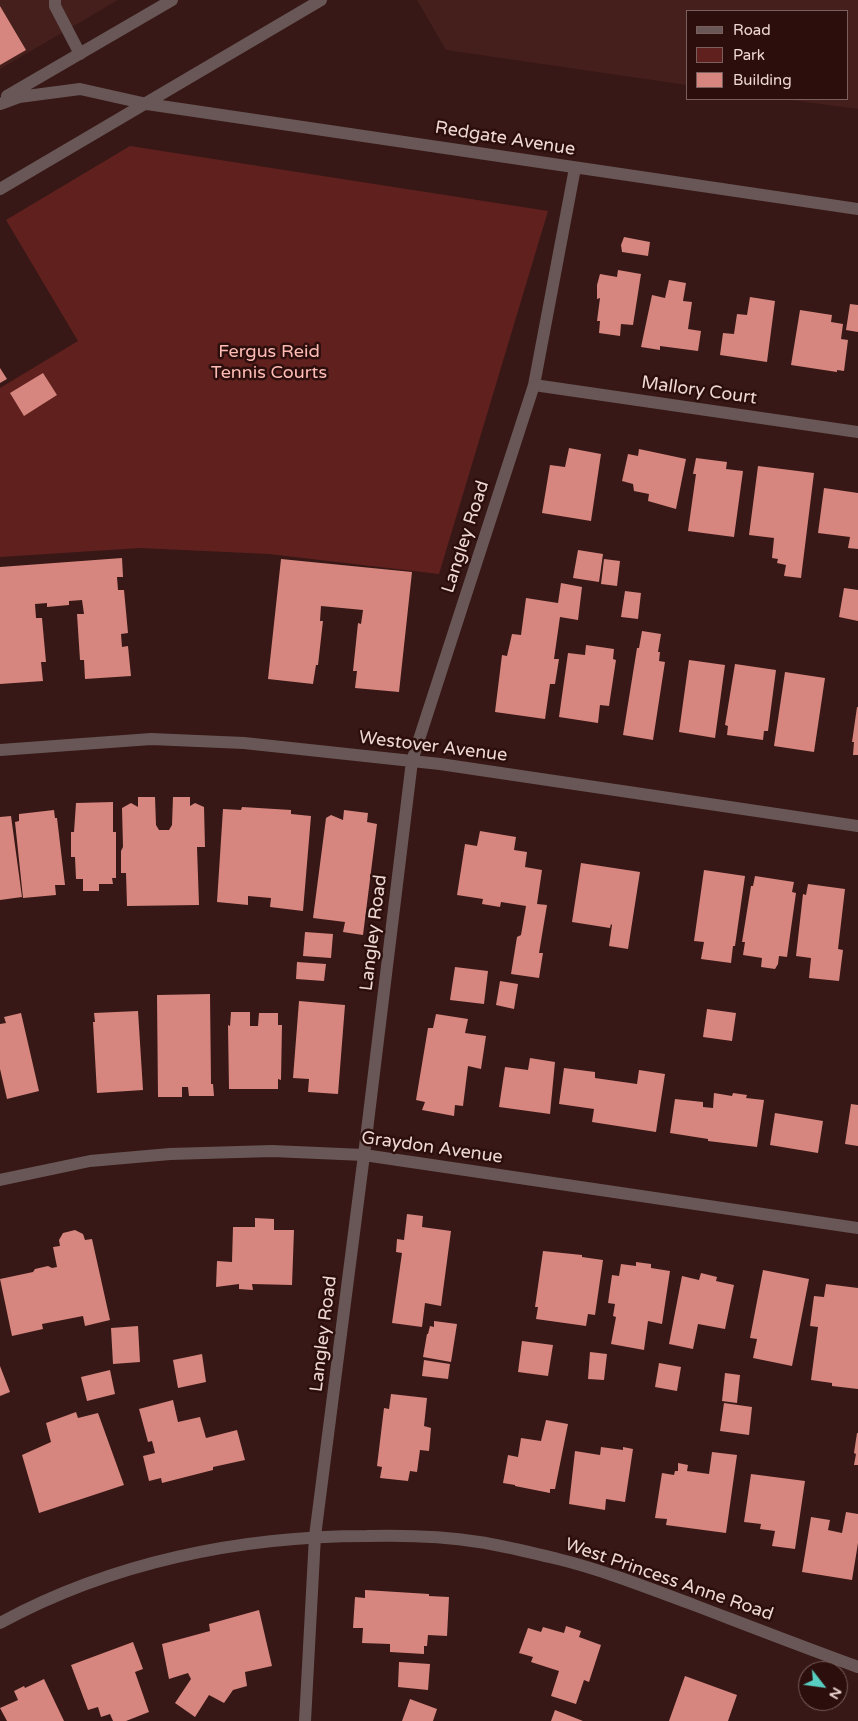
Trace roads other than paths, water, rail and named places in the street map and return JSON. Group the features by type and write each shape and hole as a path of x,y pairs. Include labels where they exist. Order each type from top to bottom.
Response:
{"street":[{"path":"55,0 55,6 80,54"},
{"name":"Redgate Avenue","path":"0,102 172,0"},
{"path":"0,189 321,0"},
{"name":"Redgate Avenue","path":"0,102 19,97 80,89 147,104 858,210"},
{"name":"Langley Road","path":"305,1721 315,1536 412,761 534,384 575,168"},
{"name":"Mallory Court","path":"534,384 858,432"},
{"name":"Westover Avenue","path":"0,750 161,740 244,742 412,761 858,826"},
{"name":"Graydon Avenue","path":"0,1180 90,1161 170,1154 272,1151 364,1154 858,1228"},
{"name":"West Princess Anne Road","path":"0,1623 24,1610 85,1585 148,1564 210,1549 315,1536 418,1535 480,1542 561,1560 652,1589 858,1667"}],"park label":[{"name":"Fergus Reid Tennis Courts","path":"269,362"}]}
